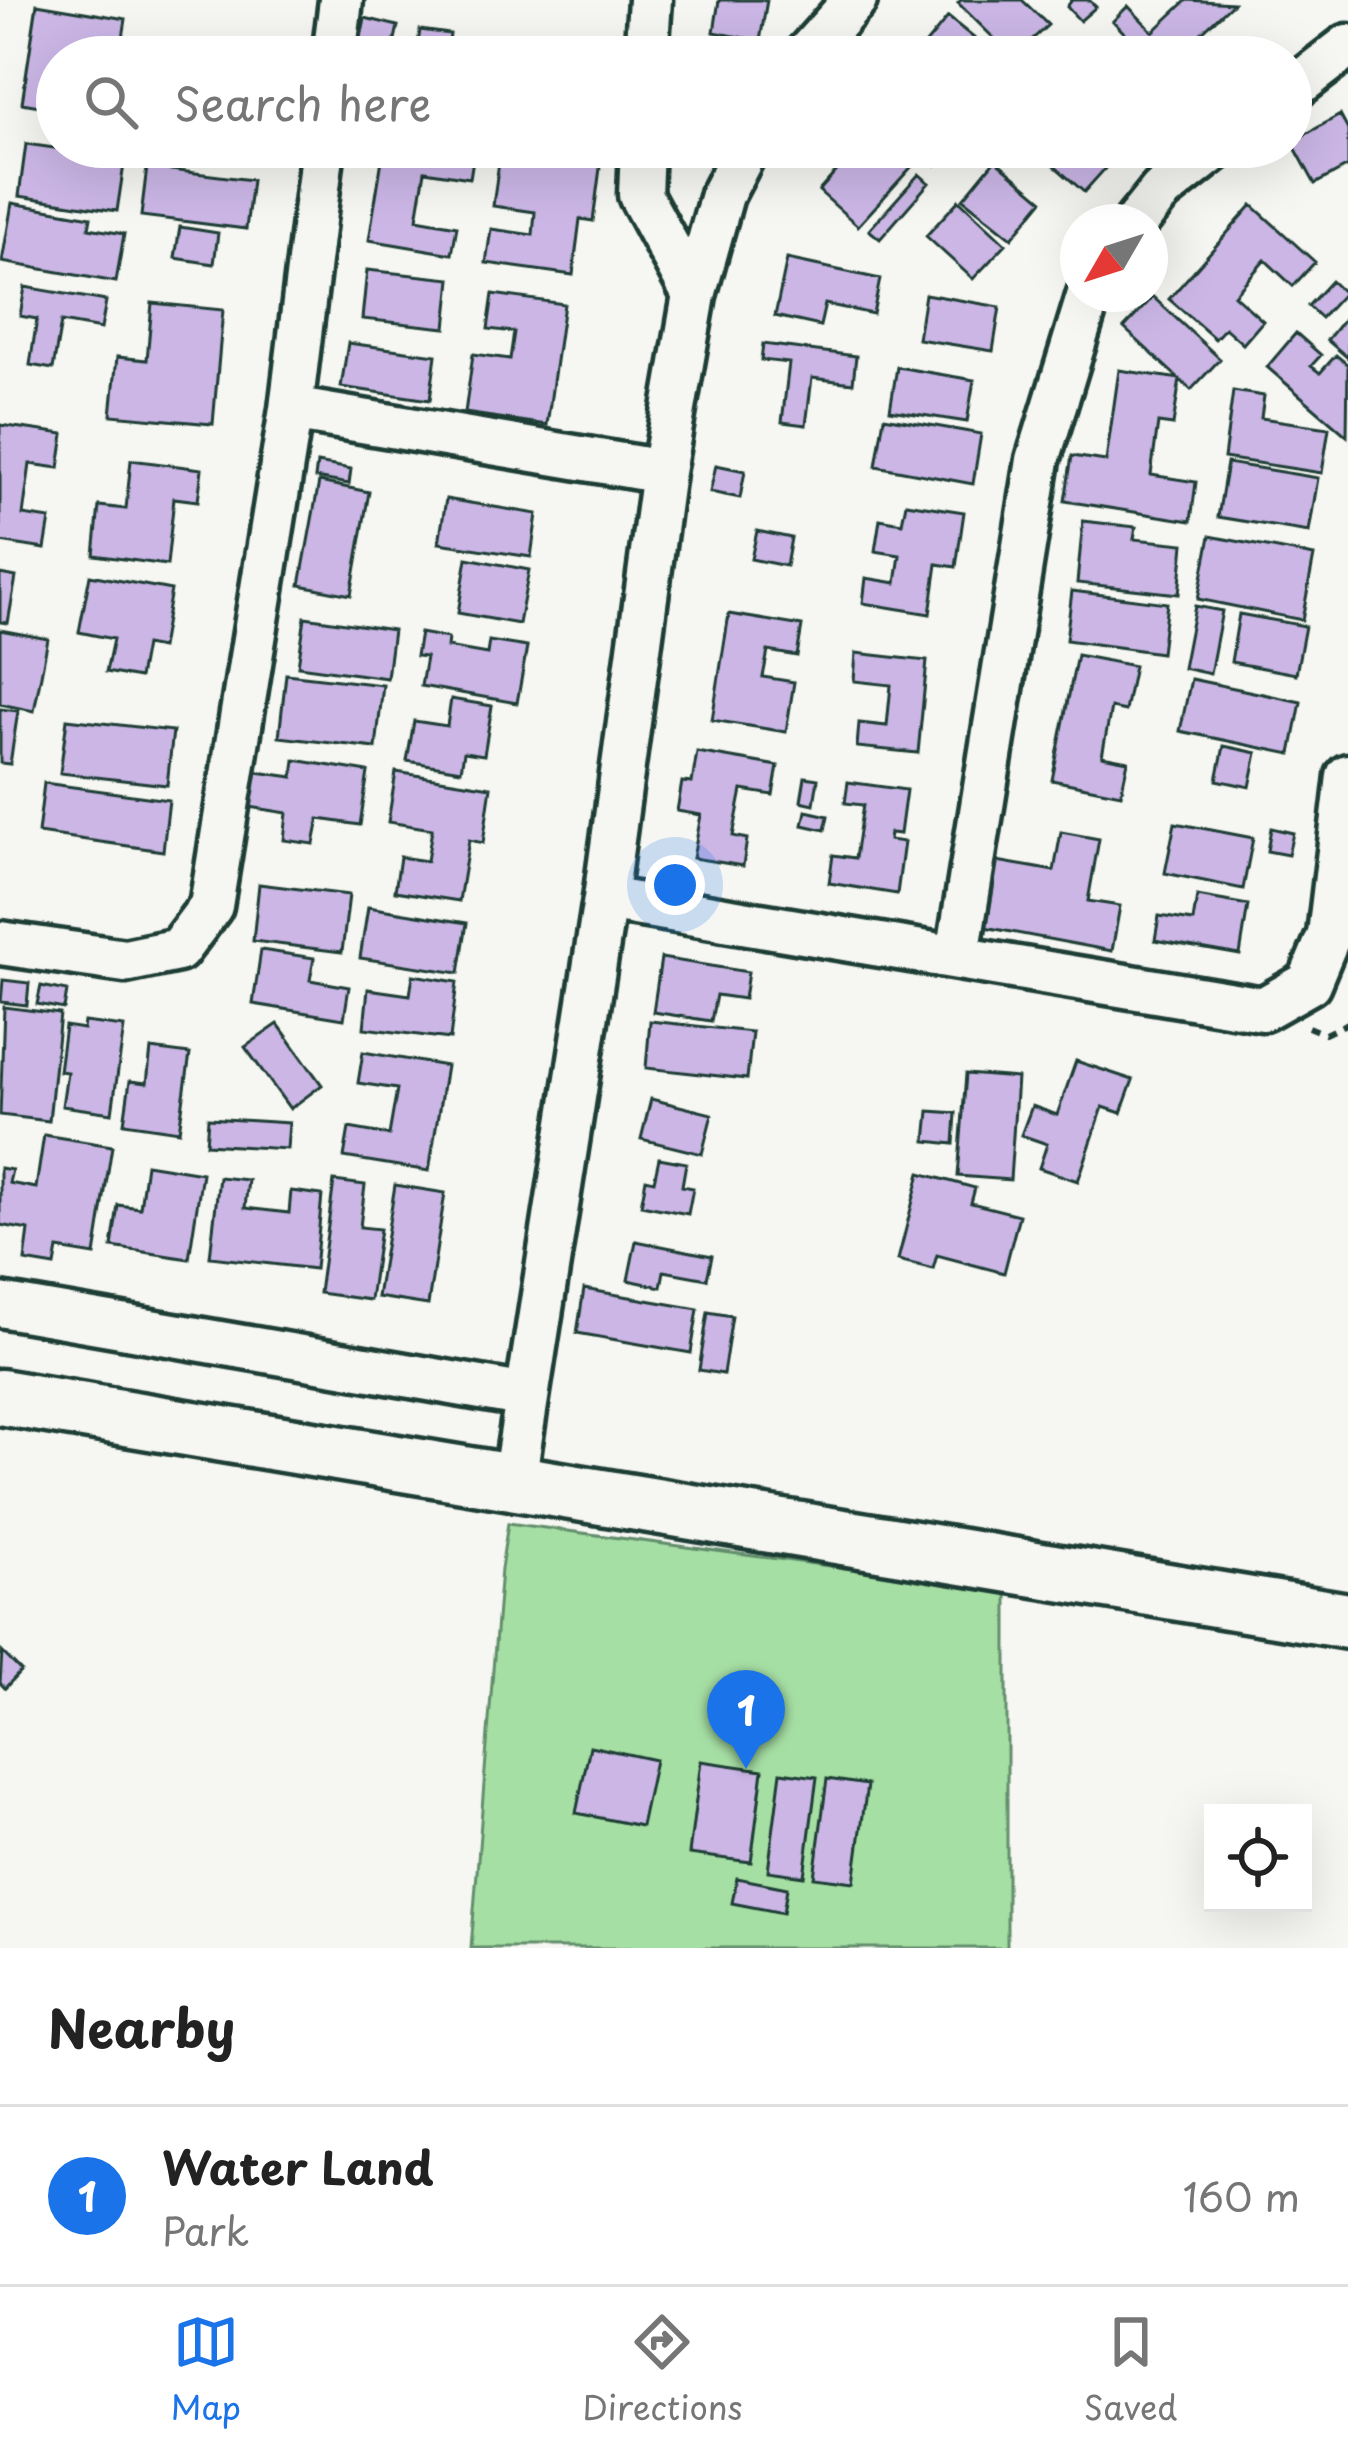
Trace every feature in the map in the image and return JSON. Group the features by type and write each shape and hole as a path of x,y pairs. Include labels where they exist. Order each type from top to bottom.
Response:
{"street":[{"path":"337,36 341,0"},
{"path":"647,36 650,0"},
{"path":"823,36 855,0"},
{"path":"1312,74 1348,46"},
{"path":"0,943 125,961 178,950 211,906 291,410 320,168"},
{"path":"641,168 640,195 694,296"},
{"path":"514,1481 604,899 663,472 694,296 722,195 736,168"},
{"path":"1151,204 1190,168"},
{"path":"958,955 1038,460 1083,312"},
{"path":"291,410 663,472"},
{"path":"604,899 1263,1009 1309,983 1329,935 1348,776"},
{"path":"0,1305 527,1396"},
{"path":"0,1397 1348,1621"}],"green space":[{"path":"508,1523 1007,1590 1007,1948 471,1948"}],"building":[{"path":"719,0 767,0 761,36 714,32"},
{"path":"1022,0 1048,25 1036,36 992,36 958,3"},
{"path":"1072,0 1089,0 1096,7 1080,21 1067,7"},
{"path":"1187,0 1233,3 1198,36 1127,36 1113,21 1128,6 1153,32"},
{"path":"37,4 126,19 123,36 36,36 36,105 22,103"},
{"path":"948,17 971,36 932,36"},
{"path":"365,18 398,26 396,36 361,36"},
{"path":"420,30 450,34 450,36 419,36"},
{"path":"1340,115 1348,130 1348,166 1315,184 1306,168 1312,168 1312,131"},
{"path":"26,144 36,145 36,168 123,168 117,211 19,196"},
{"path":"147,168 252,180 246,229 141,216"},
{"path":"381,168 472,168 470,178 425,171 417,219 457,226 452,254 369,240"},
{"path":"498,168 600,168 593,221 580,219 573,275 486,263 491,229 533,235 535,212 493,206"},
{"path":"839,168 910,168 858,226 819,191"},
{"path":"988,168 1005,168 1043,200 1012,238 963,199"},
{"path":"1057,168 1106,168 1084,192"},
{"path":"919,174 929,183 880,239 869,230"},
{"path":"959,200 1006,244 973,279 926,236"},
{"path":"12,203 91,217 89,228 124,234 116,282 2,262"},
{"path":"1252,205 1315,262 1293,286 1265,260 1234,295 1263,321 1243,344 1225,328 1215,339 1169,299"},
{"path":"180,227 218,233 214,264 175,258"},
{"path":"787,259 880,279 873,314 825,304 820,326 775,316"},
{"path":"367,270 451,279 446,328 362,319"},
{"path":"1331,281 1344,293 1321,318 1308,306"},
{"path":"25,287 106,301 101,329 61,322 53,369 30,365 37,319 20,316"},
{"path":"493,294 564,304 547,425 465,413 473,354 510,359 514,332 488,329"},
{"path":"925,294 1000,307 993,351 918,339"},
{"path":"152,303 223,310 213,424 111,415 117,357 147,360"},
{"path":"1168,311 1220,359 1191,390 1124,328 1139,312"},
{"path":"1348,314 1348,358 1327,340"},
{"path":"1296,333 1321,355 1311,366 1320,373 1336,355 1348,365 1347,436 1267,367"},
{"path":"348,343 436,355 430,400 341,387"},
{"path":"763,344 856,356 853,383 812,378 806,425 782,422 789,363 761,360"},
{"path":"897,367 974,380 967,422 890,410"},
{"path":"1119,370 1180,379 1173,425 1158,423 1151,475 1196,482 1191,521 1065,501 1072,456 1106,461"},
{"path":"1233,391 1264,396 1261,418 1329,428 1322,473 1224,458"},
{"path":"884,417 981,434 973,484 876,466"},
{"path":"0,425 64,434 59,468 30,464 23,515 50,519 45,549 0,542"},
{"path":"131,460 202,469 198,501 174,498 167,565 94,555 99,506 126,509"},
{"path":"317,463 351,469 349,484 315,478"},
{"path":"1227,463 1318,478 1309,532 1218,517"},
{"path":"716,465 745,471 740,498 710,492"},
{"path":"319,482 369,492 351,595 300,585"},
{"path":"446,499 537,514 531,557 439,543"},
{"path":"906,503 964,512 956,567 937,564 930,614 863,603 866,578 896,583 900,555 875,551 880,519 902,523"},
{"path":"1083,521 1136,527 1134,539 1184,544 1179,594 1077,583"},
{"path":"757,531 791,538 786,566 751,559"},
{"path":"1210,536 1314,556 1302,620 1198,599"},
{"path":"467,558 529,570 519,624 458,613"},
{"path":"0,574 16,577 8,623 0,622"},
{"path":"90,575 171,590 161,648 145,645 139,678 106,672 113,639 79,632"},
{"path":"1072,591 1167,603 1161,653 1066,640"},
{"path":"1195,606 1222,611 1210,674 1183,668"},
{"path":"729,614 802,626 797,656 768,651 763,677 794,682 786,732 712,720"},
{"path":"1239,614 1305,626 1296,674 1231,662"},
{"path":"305,617 393,630 387,678 298,666"},
{"path":"0,630 48,639 34,711 0,704"},
{"path":"420,633 448,638 447,647 487,654 489,641 527,647 517,703 421,686 426,657 416,656"},
{"path":"856,653 927,661 918,753 857,747 859,723 887,726 891,685 854,681"},
{"path":"1077,655 1134,666 1125,711 1111,708 1102,756 1128,761 1121,794 1052,780"},
{"path":"286,674 383,685 376,748 279,737"},
{"path":"1191,679 1301,702 1291,754 1180,731"},
{"path":"451,699 492,706 484,755 464,752 461,770 407,761 414,721 447,726"},
{"path":"0,709 18,711 10,764 0,763"},
{"path":"67,719 173,731 167,785 60,773"},
{"path":"1224,746 1257,753 1250,787 1217,780"},
{"path":"697,752 778,766 773,795 742,790 733,836 747,839 743,866 693,858 701,815 677,811 682,782 692,783"},
{"path":"295,760 368,772 360,825 319,819 314,844 284,840 287,813 237,805 242,770 293,777"},
{"path":"396,772 491,787 483,843 469,840 459,901 395,891 400,857 427,861 432,829 388,822"},
{"path":"805,777 818,779 814,804 801,801"},
{"path":"848,782 906,790 900,834 890,833 889,840 904,842 897,894 829,883 833,855 855,858 863,805 845,803"},
{"path":"44,783 169,800 163,851 38,833"},
{"path":"806,811 828,816 825,830 803,825"},
{"path":"1175,823 1253,838 1243,889 1165,873"},
{"path":"1271,828 1293,833 1288,855 1267,851"},
{"path":"1061,832 1099,839 1088,901 1120,906 1112,951 985,927 997,861 1054,871"},
{"path":"259,884 349,895 342,952 253,941"},
{"path":"1197,896 1248,905 1240,955 1155,940 1159,916 1193,921"},
{"path":"368,907 467,923 459,973 360,958"},
{"path":"261,950 314,958 310,980 349,987 344,1019 253,1004"},
{"path":"661,958 748,972 744,999 716,995 711,1021 653,1012"},
{"path":"413,975 457,982 450,1039 364,1028 368,989 410,995"},
{"path":"3,980 29,983 27,1005 1,1002"},
{"path":"41,986 67,991 64,1009 37,1004"},
{"path":"4,1007 60,1014 49,1121 0,1115"},
{"path":"650,1021 752,1032 747,1079 646,1068"},
{"path":"84,1022 124,1027 112,1113 62,1106 67,1072 59,1071 65,1026 83,1029"},
{"path":"278,1024 322,1085 290,1109 245,1047"},
{"path":"151,1049 190,1054 179,1131 124,1123 130,1081 147,1083"},
{"path":"363,1052 446,1066 429,1171 344,1157 349,1128 389,1135 397,1089 358,1083"},
{"path":"1076,1061 1133,1080 1121,1113 1103,1107 1078,1181 1039,1168 1047,1144 1021,1135 1032,1106 1057,1115"},
{"path":"966,1074 1017,1078 1010,1180 958,1176"},
{"path":"651,1099 712,1114 702,1154 641,1139"},
{"path":"929,1111 956,1113 954,1144 926,1141"},
{"path":"208,1118 289,1123 287,1149 206,1144"},
{"path":"44,1135 112,1146 95,1255 58,1249 55,1266 25,1261 29,1230 0,1225 0,1168 12,1170 9,1183 36,1188"},
{"path":"659,1158 686,1163 682,1186 693,1188 688,1214 641,1205 646,1179 654,1181"},
{"path":"146,1164 202,1173 189,1259 112,1247 118,1205 140,1208"},
{"path":"920,1173 975,1188 971,1203 1019,1215 1004,1273 937,1255 933,1269 898,1260"},
{"path":"219,1177 248,1180 245,1208 289,1213 291,1191 322,1195 315,1269 210,1257"},
{"path":"334,1181 365,1185 360,1227 380,1229 370,1300 319,1293"},
{"path":"395,1185 445,1193 428,1305 377,1297"},
{"path":"636,1241 712,1256 707,1279 664,1271 661,1287 628,1280"},
{"path":"584,1289 698,1309 691,1353 577,1333"},
{"path":"708,1312 732,1316 723,1374 699,1370"},
{"path":"2,1652 21,1671 5,1688 0,1683"},
{"path":"590,1746 655,1760 641,1826 576,1813"},
{"path":"701,1761 763,1770 751,1862 689,1854"},
{"path":"781,1772 817,1777 804,1876 768,1871"},
{"path":"827,1779 867,1785 854,1882 814,1877"},
{"path":"737,1878 787,1888 783,1913 732,1903"}],"place":[{"name":"Water Land","path":"746,1769"}]}
